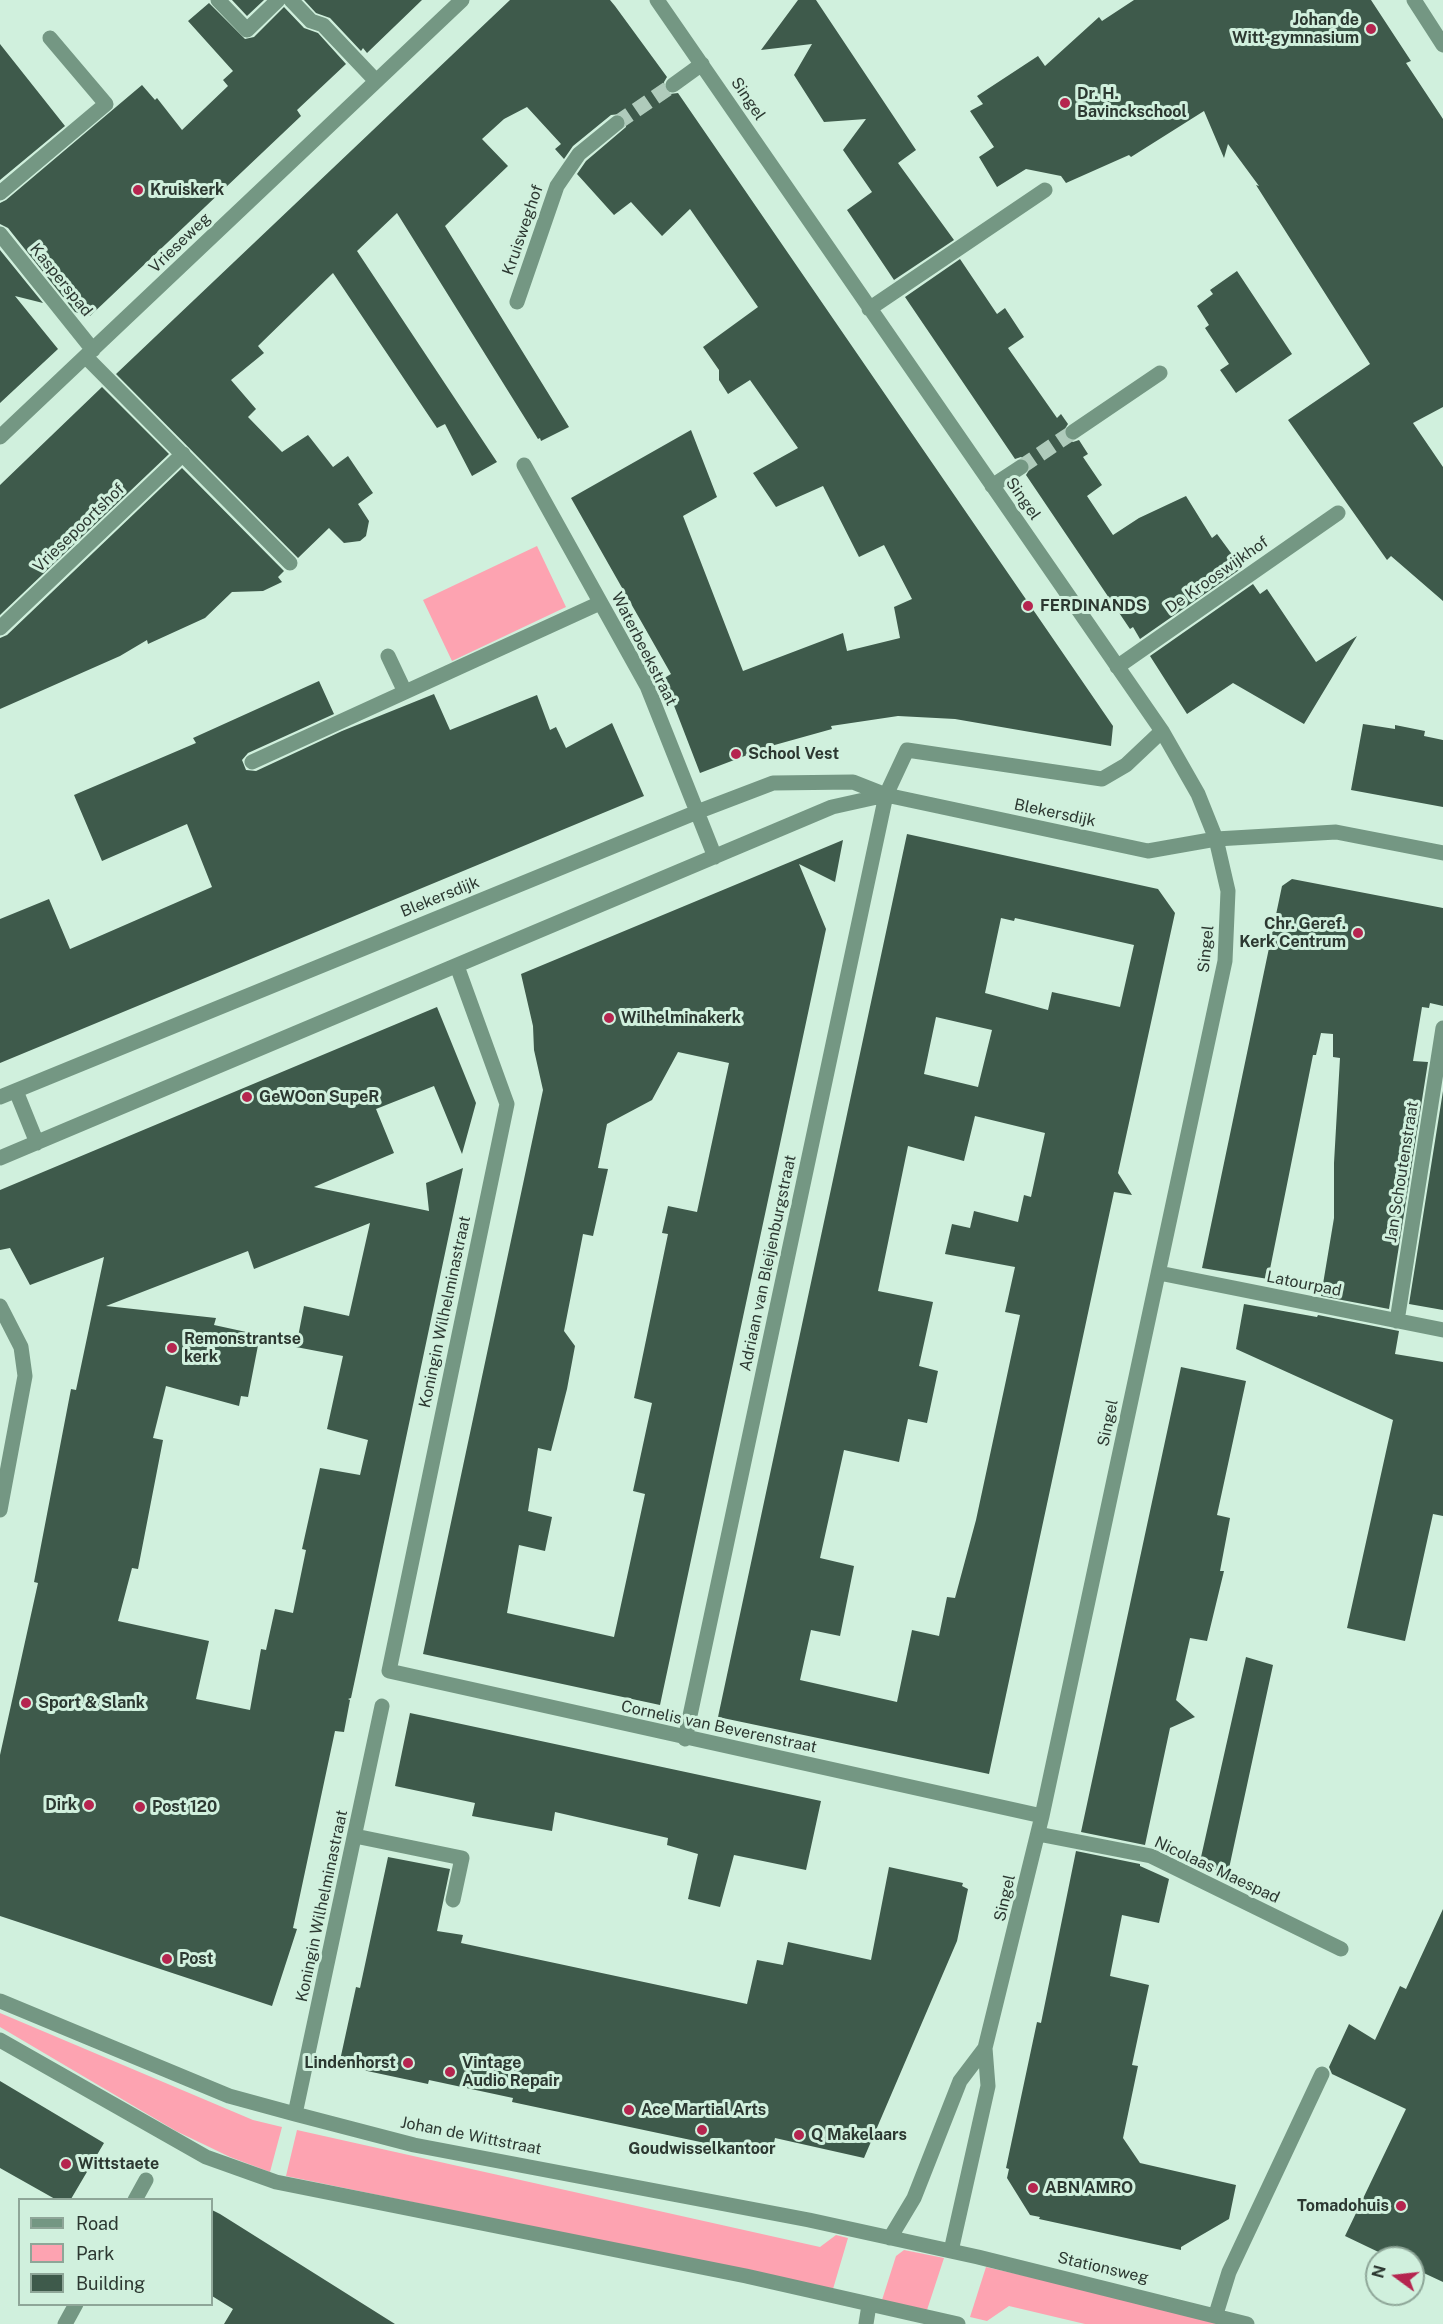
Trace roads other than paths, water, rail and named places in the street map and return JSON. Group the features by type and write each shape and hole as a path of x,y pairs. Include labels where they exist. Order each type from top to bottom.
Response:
{"street":[{"path":"218,0 247,30 278,0"},
{"path":"291,0 311,21 323,25 376,81"},
{"name":"Vrieseweg","path":"0,437 462,0"},
{"name":"Singel","path":"657,0 1162,731 1198,794 1216,839 1228,891 1225,961 1042,1816 985,2048 988,2086 951,2251"},
{"path":"1414,0 1443,45"},
{"path":"0,193 106,104 50,38"},
{"path":"673,85 702,64"},
{"name":"Kruisweghof","path":"517,302 557,186 579,154 617,123"},
{"path":"869,309 1045,190"},
{"name":"Kasperspad","path":"0,234 90,353"},
{"path":"90,353 183,454 290,563"},
{"path":"1073,432 1160,373"},
{"name":"Vriesepoortshof","path":"0,628 183,454"},
{"name":"Waterbeekstraat","path":"524,465 647,686 715,857"},
{"path":"992,486 1021,467"},
{"name":"De Krooswijkhof","path":"1118,667 1338,513"},
{"path":"252,762 600,603"},
{"path":"388,656 405,692"},
{"path":"886,795 906,750 1102,779 1126,765 1162,731"},
{"name":"Blekersdijk","path":"0,1097 773,783 853,782 886,795 1148,851 1216,839 1336,832 1443,853"},
{"name":"Blekersdijk","path":"0,1158 832,807 886,795"},
{"name":"Adriaan van Bleijenburgstraat","path":"685,1739 886,795"},
{"name":"Koningin Wilhelminastraat","path":"389,1671 507,1104 457,966"},
{"name":"Jan Schoutenstraat","path":"1397,1321 1443,1028"},
{"path":"16,1091 37,1143"},
{"name":"Latourpad","path":"1159,1273 1443,1330"},
{"path":"0,1306 21,1347 25,1376 0,1510"},
{"name":"Cornelis van Beverenstraat","path":"389,1671 685,1739 1042,1816"},
{"name":"Koningin Wilhelminastraat","path":"295,2114 382,1706"},
{"name":"Nicolaas Maespad","path":"1038,1834 1151,1856 1341,1949"},
{"path":"355,1836 462,1858 453,1900"},
{"name":"Johan de Wittstraat","path":"0,2001 229,2096 295,2114 414,2145 951,2251"},
{"path":"0,2040 206,2157 276,2182 747,2276 929,2321 958,2324"},
{"name":"Singel","path":"890,2238 914,2198 960,2081 985,2048"},
{"path":"1216,2314 1229,2272 1322,2074"},
{"path":"136,2198 146,2180"},
{"name":"Stationsweg","path":"951,2251 1216,2314 1247,2324"},
{"path":"866,2324 869,2305"},
{"path":"65,2324 75,2306"}],"tunnel":[{"path":"617,123 673,85"},
{"path":"1021,467 1073,432"}],"place":[{"name":"Johan de Witt-gymnasium","path":"1371,29"},
{"name":"Dr. H. Bavinckschool","path":"1065,103"},
{"name":"Kruiskerk","path":"138,190"},
{"name":"FERDINANDS","path":"1028,606"},
{"name":"School Vest","path":"736,754"},
{"name":"Chr. Geref. Kerk Centrum","path":"1358,933"},
{"name":"Wilhelminakerk","path":"609,1018"},
{"name":"GeWOon SupeR","path":"247,1097"},
{"name":"Remonstrantse kerk","path":"172,1348"},
{"name":"Sport & Slank","path":"26,1703"},
{"name":"Dirk","path":"89,1805"},
{"name":"Post 120","path":"140,1807"},
{"name":"Post","path":"167,1959"},
{"name":"Lindenhorst","path":"408,2063"},
{"name":"Vintage Audio Repair","path":"450,2072"},
{"name":"Ace Martial Arts","path":"629,2110"},
{"name":"Goudwisselkantoor","path":"702,2130"},
{"name":"Q Makelaars","path":"799,2135"},
{"name":"Wittstaete","path":"66,2164"},
{"name":"ABN AMRO","path":"1033,2188"},
{"name":"Tomadohuis","path":"1401,2206"}]}
